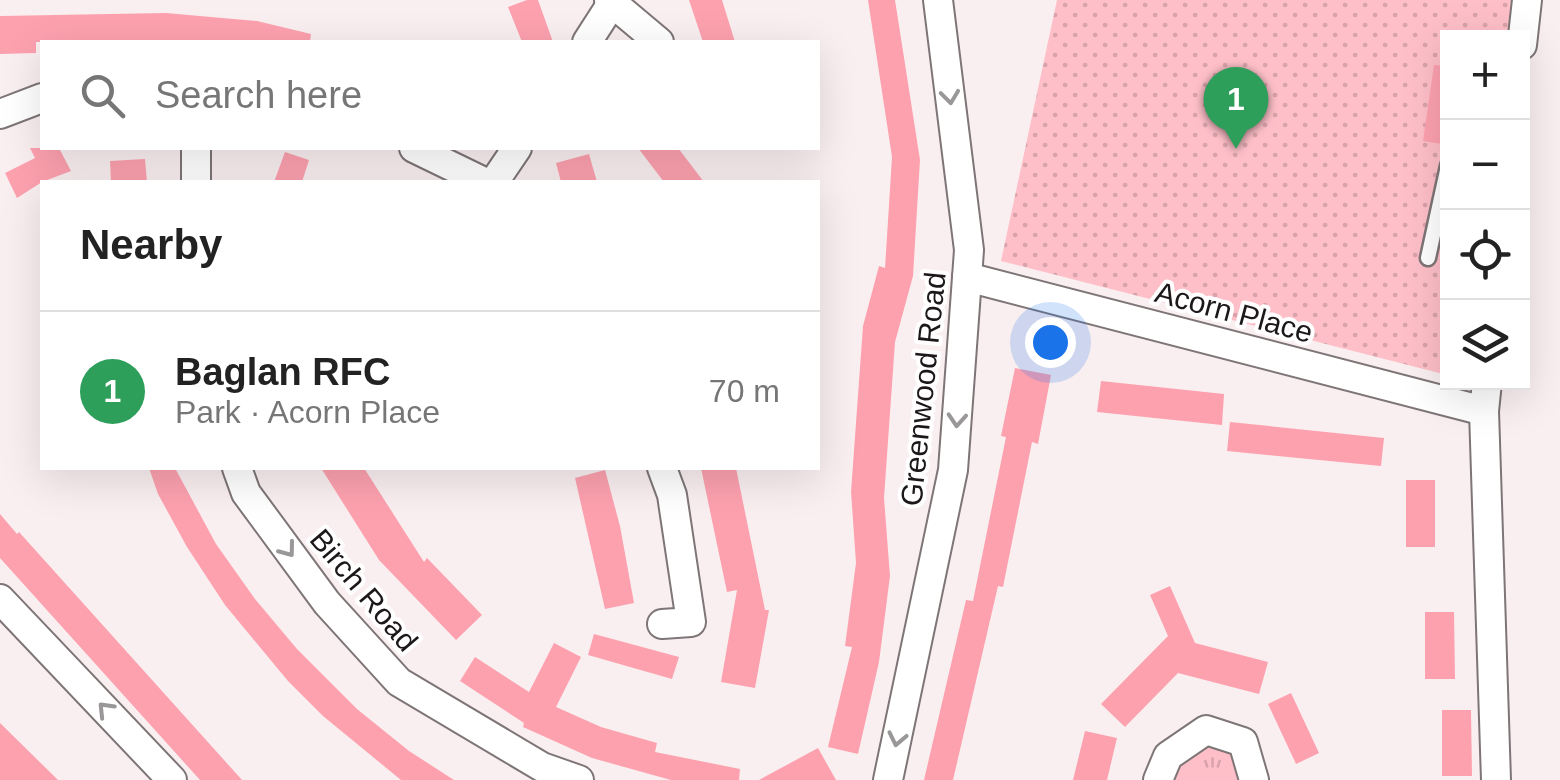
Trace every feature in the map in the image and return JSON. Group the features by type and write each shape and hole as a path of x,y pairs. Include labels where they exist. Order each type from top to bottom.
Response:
{"street":[{"name":"Greenwood Road","path":"888,780 954,470 968,277 969,250 938,0"},
{"path":"1524,30 1527,0"},
{"path":"588,40 612,1 657,40"},
{"path":"0,114 40,99"},
{"path":"196,150 196,180"},
{"path":"418,150 480,180"},
{"path":"495,180 517,150"},
{"name":"Acorn Place","path":"968,277 1486,397"},
{"path":"1486,397 1496,780"},
{"name":"Birch Road","path":"238,470 246,494 316,588 399,682 542,767 578,780"},
{"path":"662,624 691,622 672,496 663,470"},
{"path":"0,600 172,780"},
{"path":"1158,780 1168,756 1206,730 1243,742 1254,780"}],"lane":[{"path":"1428,258 1440,203"}],"green space":[{"path":"1057,0 1515,0 1511,30 1440,30 1440,373 1001,261"},
{"path":"1206,730 1243,742 1254,780 1158,780"}],"building":[{"path":"538,0 552,40 521,40 508,7"},
{"path":"689,0 722,0 734,40 702,40"},
{"path":"868,0 895,0 920,160 913,276 895,342 884,498 890,576 879,662 858,754 828,747 852,647 845,646 856,563 851,492 863,326 879,266 885,268 892,157"},
{"path":"166,13 257,21 311,34 310,40 40,40 36,42 36,53 0,54 0,16"},
{"path":"1434,65 1440,65 1440,144 1423,141"},
{"path":"30,148 60,150 71,171 40,180 17,198 5,173 35,158"},
{"path":"640,150 680,150 702,180 662,180"},
{"path":"285,152 309,160 303,180 275,180"},
{"path":"589,154 596,180 560,180 556,163"},
{"path":"145,159 147,180 111,180 110,161"},
{"path":"1015,368 1051,375 1038,444 1032,442 1003,587 998,586 953,780 924,780 966,600 973,601 1006,437 1001,436"},
{"path":"1101,381 1224,394 1222,425 1097,412"},
{"path":"1230,422 1384,438 1381,466 1227,451"},
{"path":"150,470 176,470 216,544 297,649 357,709 409,751 454,780 401,780 323,716 288,681 225,605 158,494"},
{"path":"322,470 365,470 424,562 427,558 482,615 456,640 379,560"},
{"path":"605,470 634,603 605,609 575,478"},
{"path":"701,470 736,470 765,610 769,610 755,688 721,682 737,590 727,592"},
{"path":"1406,480 1435,480 1435,547 1406,547"},
{"path":"0,514 242,780 200,780 0,558"},
{"path":"1170,586 1195,643 1268,662 1259,694 1178,673 1125,727 1101,704 1168,636 1150,595"},
{"path":"1425,612 1454,612 1455,679 1425,679"},
{"path":"594,634 679,657 672,679 588,655"},
{"path":"554,643 581,657 556,707 601,727 657,743 655,752 740,769 739,780 671,780 592,758 523,727 524,723 460,681 475,657 529,692"},
{"path":"1291,693 1319,753 1296,764 1268,704"},
{"path":"1442,710 1471,710 1472,776 1442,776"},
{"path":"0,723 58,780 0,780"},
{"path":"1085,731 1117,738 1107,780 1073,780"},
{"path":"818,748 836,780 759,780"}],"place":[{"name":"Baglan RFC","path":"1236,149"}]}
